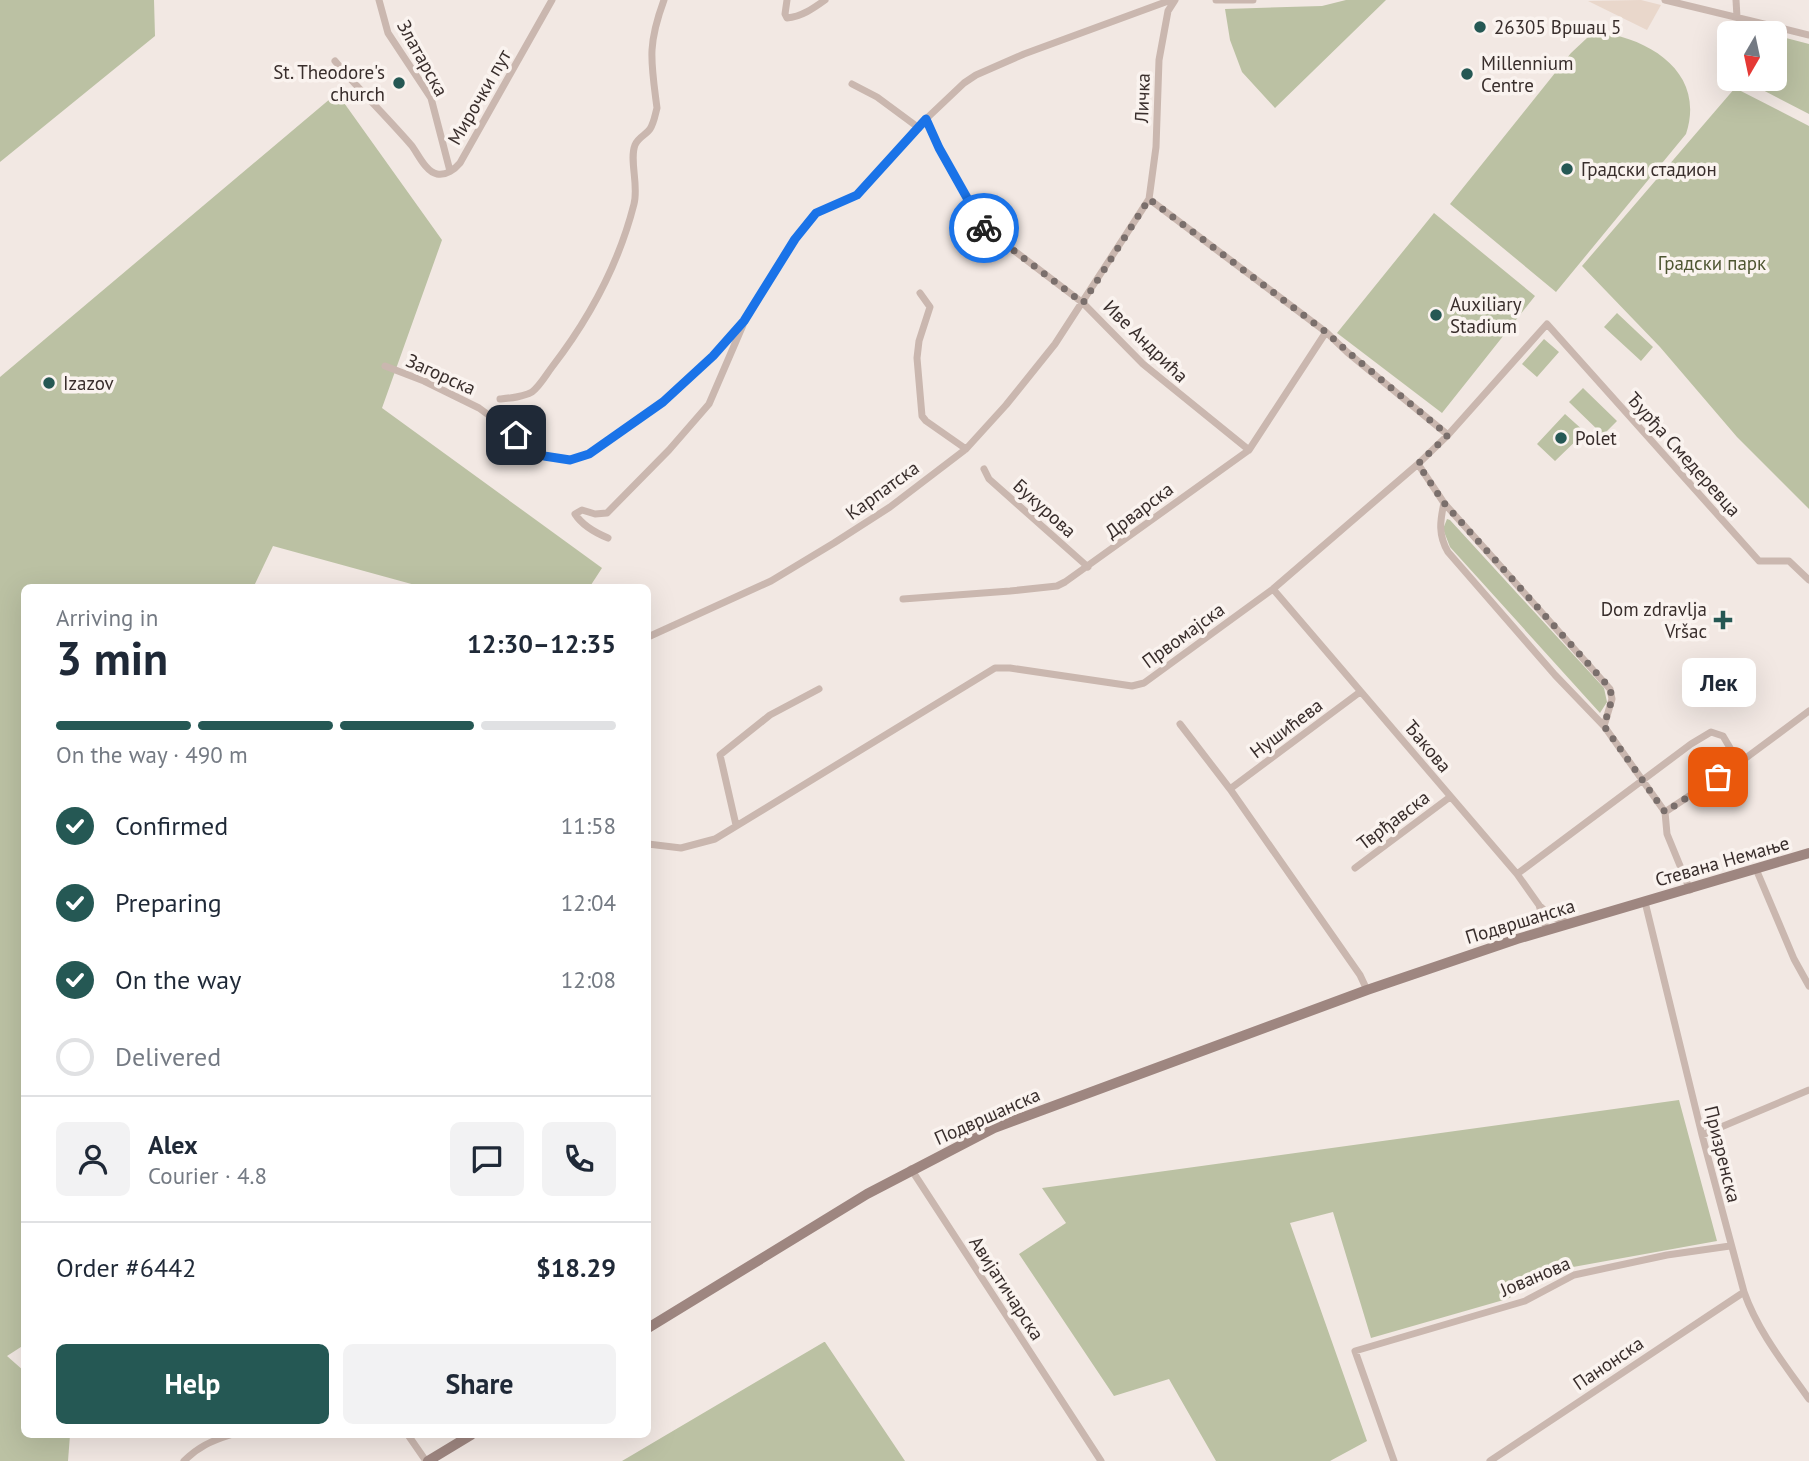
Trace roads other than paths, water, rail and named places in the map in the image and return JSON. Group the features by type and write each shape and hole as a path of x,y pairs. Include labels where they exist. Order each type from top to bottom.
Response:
{"street":[{"name":"Златарска","path":"379,0 388,33 431,98 450,171"},
{"name":"Мирочки пут","path":"335,61 431,172 438,175 450,171 460,163 552,0"},
{"path":"500,398 523,396 536,388 570,344 592,309 609,273 634,204 637,180 634,148 637,141 650,129 655,116 650,52 656,19 664,0"},
{"path":"787,0 785,14 790,18 805,13 825,0"},
{"name":"Загорска","path":"385,366 424,381 479,408 544,456 570,460 589,454 663,402 713,356 744,321 795,239 816,213 857,195 926,119 964,83 1024,54 1173,0"},
{"name":"Личка","path":"1149,199 1156,147 1159,60 1168,11 1173,0"},
{"path":"1216,0 1254,0"},
{"path":"1665,0 1809,35"},
{"path":"1736,0 1737,17"},
{"path":"852,84 877,97 919,128"},
{"name":"Иве Андрића","path":"926,119 983,227 1083,303 1143,365 1249,450"},
{"path":"1149,199 1326,332 1448,435"},
{"name":"Карпатска","path":"651,636 729,602 781,575 890,507 966,449 1036,369 1083,303 1149,199"},
{"path":"920,293 930,307 919,341 917,358 922,416 966,449"},
{"path":"608,538 598,534 575,514 582,510 595,514 607,513 669,450 709,404 744,321"},
{"name":"Првомајска","path":"651,844 691,847 715,839 995,668 1139,685 1273,589 1418,464 1448,435 1547,324"},
{"name":"Ђурђа Смедеревца","path":"1547,324 1759,561 1789,561 1809,580"},
{"name":"Дрварска","path":"903,599 1057,586 1088,567 1249,450 1326,332"},
{"path":"1418,464 1444,503 1610,688 1612,699 1604,726"},
{"name":"Букурова","path":"984,469 989,479 1088,567"},
{"path":"1444,503 1440,527 1443,544 1448,552 1555,675 1604,726 1665,812 1667,834 1690,890"},
{"name":"Ђакова","path":"1273,589 1517,874 1539,905 1547,931"},
{"path":"736,825 720,755 770,715 819,689"},
{"name":"Нушићева","path":"1230,789 1360,692"},
{"path":"1665,812 1740,763 1809,711"},
{"path":"1180,724 1230,789 1360,975 1367,990"},
{"path":"1517,874 1711,732 1723,736 1740,763"},
{"name":"Тврђавска","path":"1355,868 1450,797"},
{"name":"Стевана Немање","path":"1645,902 1809,853"},
{"path":"1756,869 1794,959 1809,986"},
{"name":"Подвршанска","path":"651,1326 911,1169 994,1128 1367,990 1645,902"},
{"name":"Призренска","path":"1645,902 1744,1292 1769,1341 1809,1399"},
{"path":"1539,905 1558,920 1574,923"},
{"path":"1702,1135 1809,1090"},
{"name":"Авијатичарска","path":"911,1169 1101,1461"},
{"name":"Јованова","path":"1394,1461 1355,1351 1525,1301 1574,1275 1730,1245"},
{"name":"Панонска","path":"1490,1461 1744,1292"},
{"path":"184,1461 210,1441 220,1438"},
{"path":"410,1438 427,1461 466,1438"}],"place":[{"name":"26305 Вршац 5","path":"1480,27"},
{"name":"Millennium Centre","path":"1467,74"},
{"name":"St. Theodore's church","path":"399,83"},
{"name":"Градски стадион","path":"1567,169"},
{"name":"Auxiliary Stadium","path":"1436,315"},
{"name":"Izazov","path":"49,383"},
{"name":"Polet","path":"1561,438"},
{"name":"Dom zdravlja Vršac","path":"1723,620"},
{"name":"Лек","path":"1718,777"}],"park label":[{"name":"Градски парк","path":"1712,263"}]}
